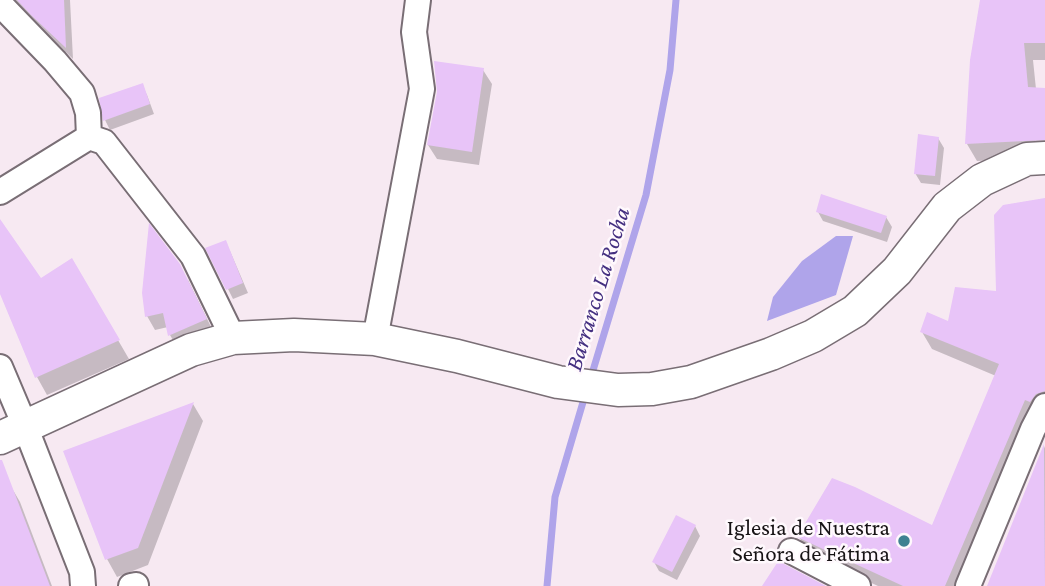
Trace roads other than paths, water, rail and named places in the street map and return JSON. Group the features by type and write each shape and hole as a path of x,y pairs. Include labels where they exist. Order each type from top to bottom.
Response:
{"street":[{"path":"375,339 422,89 414,32 418,0"},
{"path":"0,4 82,93 88,113 89,138"},
{"path":"0,192 89,138 104,142 194,256 233,338"},
{"path":"12,432 191,350 233,338 294,335 375,339 457,356 558,382 618,390 691,382 813,336 855,311 897,271 947,207 982,180 1027,159 1045,158"},
{"path":"0,367 12,432 82,572 83,586"},
{"path":"968,586 1045,406"},
{"path":"791,551 858,586"}],"waterway":[{"name":"Barranco La Rocha","path":"591,377 646,195 670,70 676,0"},
{"name":"Barranco La Rocha","path":"547,586 555,497 586,392"}],"place":[{"name":"Iglesia de Nuestra Señora de Fátima","path":"904,541"}]}
